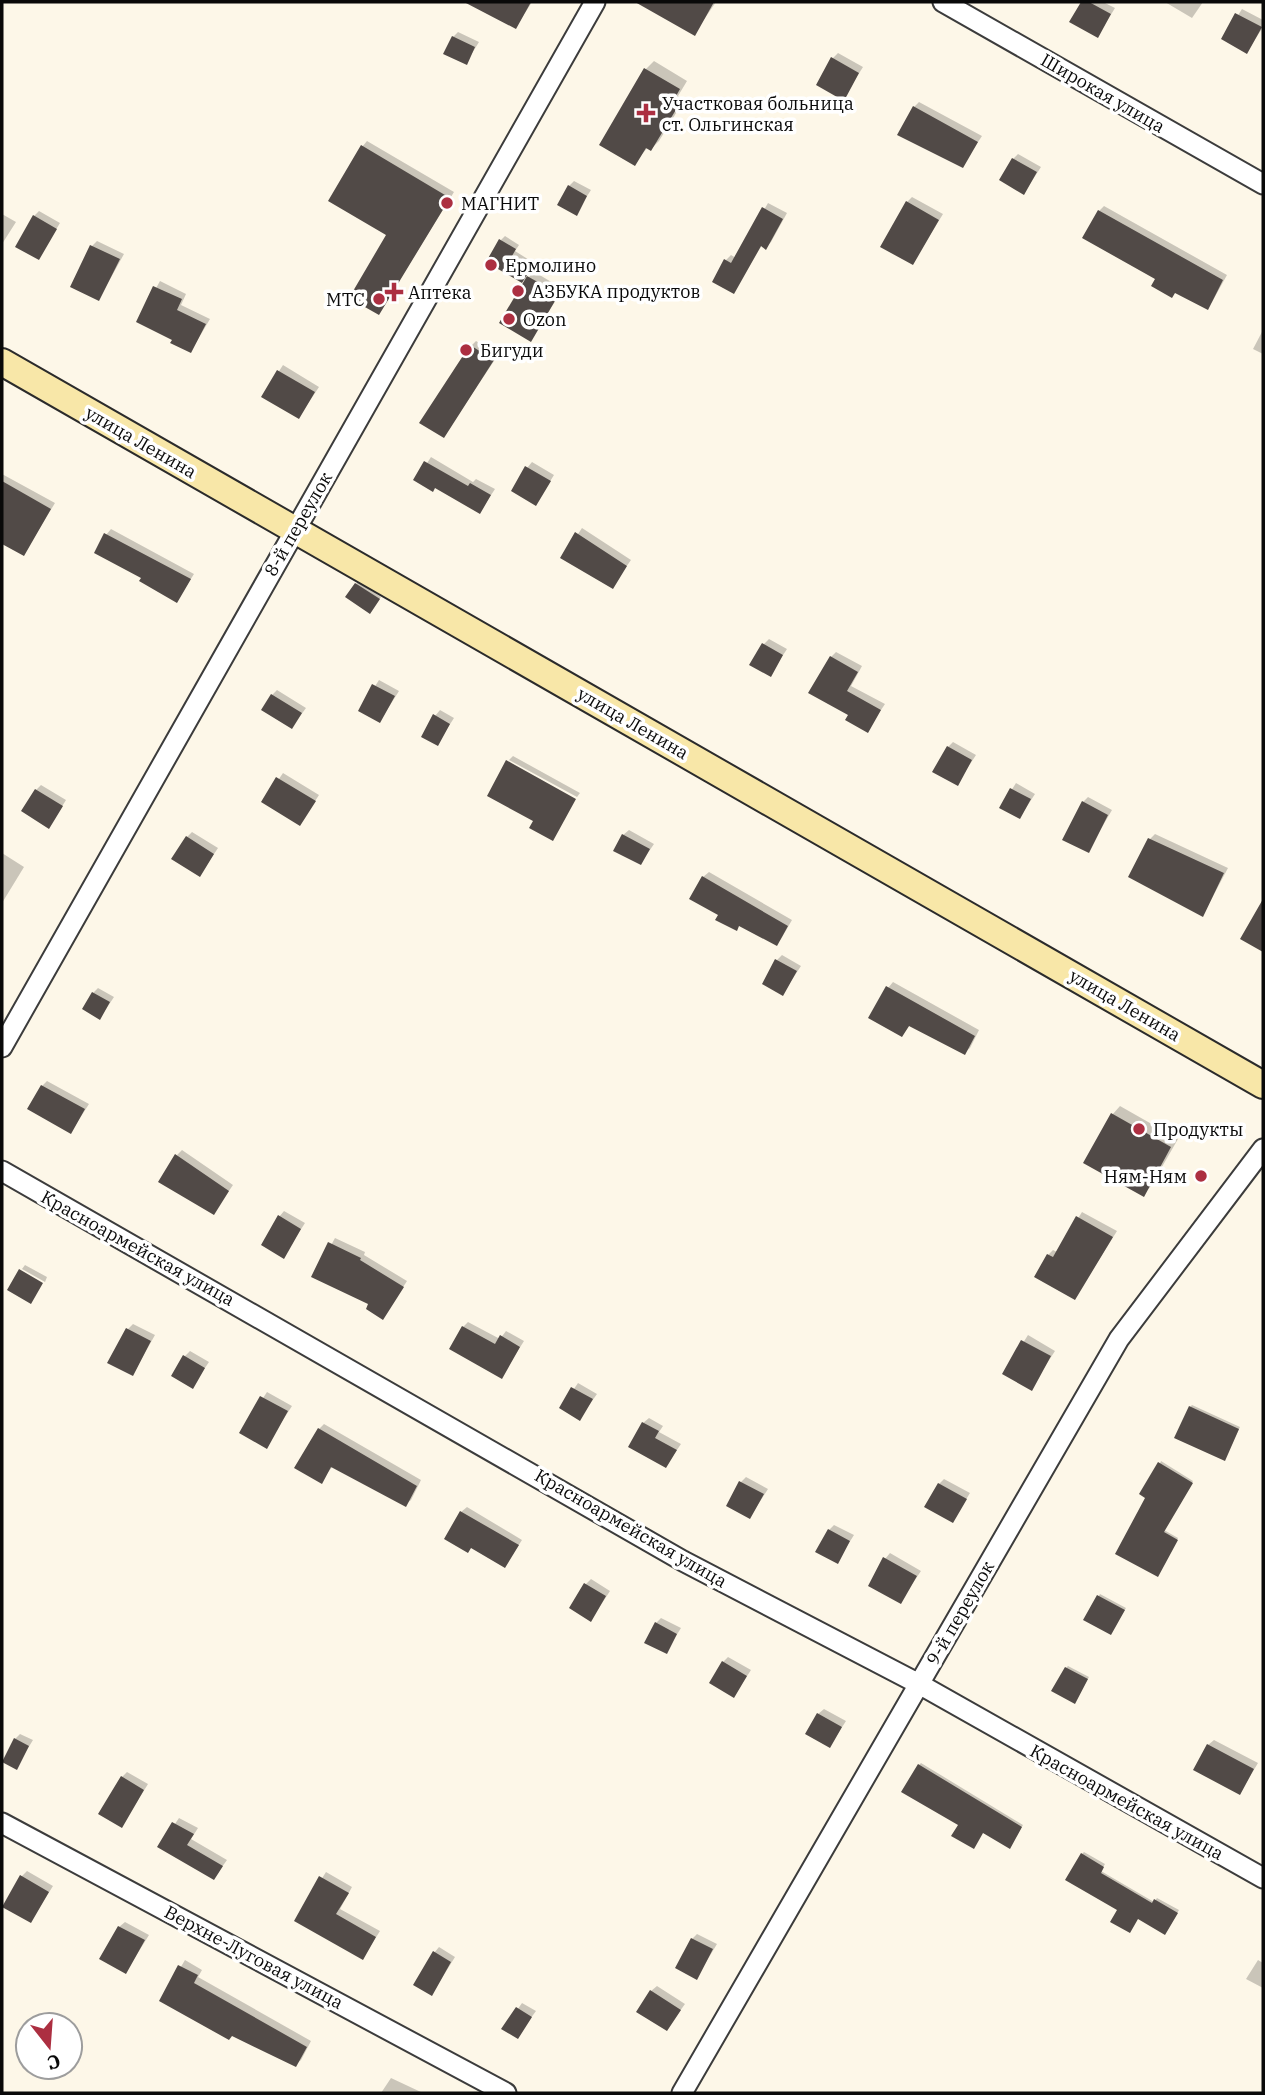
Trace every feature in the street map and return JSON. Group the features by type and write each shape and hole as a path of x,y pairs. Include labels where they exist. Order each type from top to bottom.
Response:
{"street":[{"name":"8-й переулок","path":"2,1047 595,2"},
{"name":"Широкая улица","path":"943,2 1263,184"},
{"name":"улица Ленина","path":"2,362 1263,1085"},
{"name":"9-й переулок","path":"682,2093 1119,1339 1263,1149"},
{"name":"Красноармейская улица","path":"2,1171 683,1561 919,1684 1263,1878"},
{"name":"Верхне-Луговая улица","path":"2,1823 506,2093"}],"building":[{"path":"464,2 531,2 516,29"},
{"path":"635,2 714,2 695,36"},
{"path":"1081,2 1089,2 1111,14 1098,38 1069,22"},
{"path":"1235,13 1262,27 1247,54 1221,39"},
{"path":"452,36 475,47 467,65 443,54"},
{"path":"831,57 859,73 844,101 816,85"},
{"name":"Участковая больница ст. Ольгинская","path":"644,68 680,89 671,105 677,108 651,151 646,148 635,166 599,145"},
{"path":"913,106 978,142 963,168 897,135"},
{"path":"361,145 450,198 379,315 349,298 386,235 328,201"},
{"path":"1012,158 1037,172 1024,195 999,180"},
{"path":"568,185 587,196 577,216 557,205"},
{"path":"906,201 939,220 913,265 880,247"},
{"path":"762,207 783,219 766,250 761,246 734,294 712,282 724,259 731,263"},
{"path":"1098,210 1223,280 1208,310 1175,293 1172,298 1151,286 1155,279 1082,238"},
{"path":"33,215 57,229 39,260 15,247"},
{"path":"499,239 516,249 512,256 532,267 522,283 486,262"},
{"path":"90,245 120,259 99,301 70,287"},
{"path":"527,276 559,294 531,342 499,323"},
{"path":"153,286 182,299 177,310 206,324 191,353 136,322"},
{"path":"470,345 494,360 444,438 419,423"},
{"path":"277,370 315,392 299,419 261,397"},
{"path":"424,461 468,486 470,483 491,495 480,514 435,488 433,492 413,480"},
{"path":"525,466 551,481 536,506 511,491"},
{"path":"2,481 51,509 24,556 2,544"},
{"path":"575,532 627,566 613,589 560,558"},
{"path":"104,533 191,579 177,603 139,581 141,578 94,553"},
{"path":"355,583 380,599 370,614 345,597"},
{"path":"762,643 783,655 771,677 749,665"},
{"path":"830,656 858,672 847,691 881,710 868,733 845,720 848,715 808,693"},
{"path":"372,684 395,696 380,723 358,711"},
{"path":"271,694 302,713 292,729 261,710"},
{"path":"433,714 450,724 438,746 421,737"},
{"path":"947,746 972,760 958,786 932,772"},
{"path":"506,760 576,799 553,841 529,828 533,821 487,796"},
{"path":"276,777 316,801 300,826 261,802"},
{"path":"1010,788 1031,799 1020,819 999,808"},
{"path":"35,789 63,806 49,829 21,811"},
{"path":"1082,801 1108,815 1089,853 1062,840"},
{"path":"622,834 650,849 641,865 613,851"},
{"path":"186,836 214,854 200,877 171,859"},
{"path":"1148,838 1224,873 1203,917 1128,877"},
{"path":"702,876 788,926 777,946 739,926 737,931 715,920 718,915 689,899"},
{"path":"1263,899 1263,952 1240,939"},
{"path":"775,959 797,971 783,996 762,984"},
{"path":"886,986 975,1036 965,1055 909,1026 902,1037 868,1018"},
{"path":"92,992 110,1002 100,1020 82,1009"},
{"path":"41,1085 85,1109 71,1134 27,1109"},
{"path":"1111,1113 1171,1147 1144,1197 1083,1163"},
{"path":"175,1154 229,1191 214,1215 158,1182"},
{"path":"278,1215 301,1229 284,1259 261,1245"},
{"path":"1076,1216 1113,1237 1075,1300 1034,1277 1047,1254 1053,1257"},
{"path":"328,1242 361,1258 360,1260 404,1287 383,1320 366,1309 368,1304 311,1277"},
{"path":"19,1269 43,1283 31,1304 7,1290"},
{"path":"462,1326 495,1344 500,1335 520,1347 502,1379 449,1349"},
{"path":"126,1328 151,1341 133,1376 107,1363"},
{"path":"1021,1340 1051,1356 1032,1391 1002,1374"},
{"path":"183,1355 205,1368 193,1389 171,1376"},
{"path":"571,1387 593,1399 580,1421 559,1408"},
{"path":"260,1396 288,1411 267,1449 239,1433"},
{"path":"1189,1406 1239,1429 1225,1461 1174,1438"},
{"path":"642,1422 659,1431 655,1438 677,1450 666,1468 628,1447"},
{"path":"318,1428 417,1486 406,1507 331,1467 322,1484 294,1468"},
{"path":"1158,1462 1193,1483 1164,1532 1178,1540 1158,1577 1115,1554 1145,1498 1139,1494"},
{"path":"739,1481 764,1494 750,1519 726,1506"},
{"path":"938,1483 967,1499 953,1523 924,1507"},
{"path":"460,1511 519,1545 505,1568 471,1548 468,1553 444,1539"},
{"path":"828,1529 850,1541 838,1564 815,1552"},
{"path":"883,1557 917,1576 901,1604 868,1586"},
{"path":"584,1583 606,1596 591,1622 569,1608"},
{"path":"1097,1595 1125,1610 1111,1635 1083,1620"},
{"path":"655,1622 677,1634 667,1654 644,1643"},
{"path":"722,1661 747,1676 734,1698 709,1683"},
{"path":"1065,1667 1088,1679 1075,1704 1051,1691"},
{"path":"817,1713 842,1727 830,1748 805,1734"},
{"path":"14,1738 29,1746 17,1770 2,1762"},
{"path":"1207,1744 1254,1769 1240,1795 1193,1770"},
{"path":"918,1764 1022,1827 1010,1849 983,1833 974,1849 951,1836 958,1825 901,1792"},
{"path":"121,1776 144,1790 122,1828 98,1814"},
{"path":"172,1822 194,1834 187,1845 223,1866 214,1880 157,1847"},
{"path":"1081,1853 1104,1867 1101,1873 1152,1903 1154,1899 1178,1913 1165,1935 1138,1919 1130,1933 1110,1922 1117,1910 1065,1880"},
{"path":"20,1875 49,1892 31,1923 2,1907"},
{"path":"319,1876 349,1893 336,1914 376,1937 363,1960 294,1921"},
{"path":"118,1926 145,1940 126,1974 99,1959"},
{"path":"691,1938 713,1949 697,1980 675,1968"},
{"path":"433,1951 451,1962 432,1996 413,1985"},
{"path":"178,1965 198,1975 194,1983 307,2047 296,2067 232,2036 229,2040 159,2001"},
{"path":"650,1990 681,2010 667,2031 636,2012"},
{"path":"516,2007 532,2017 518,2039 501,2029"}],"place":[{"name":"Участковая больница ст. Ольгинская","path":"646,113"},
{"name":"МАГНИТ","path":"447,203"},
{"name":"Ермолино","path":"491,265"},
{"name":"АЗБУКА продуктов","path":"518,291"},
{"name":"Аптека","path":"394,292"},
{"name":"МТС","path":"379,299"},
{"name":"Ozon","path":"509,319"},
{"name":"Бигуди","path":"466,350"},
{"name":"Продукты","path":"1139,1129"},
{"name":"Ням-Ням","path":"1201,1176"}]}
